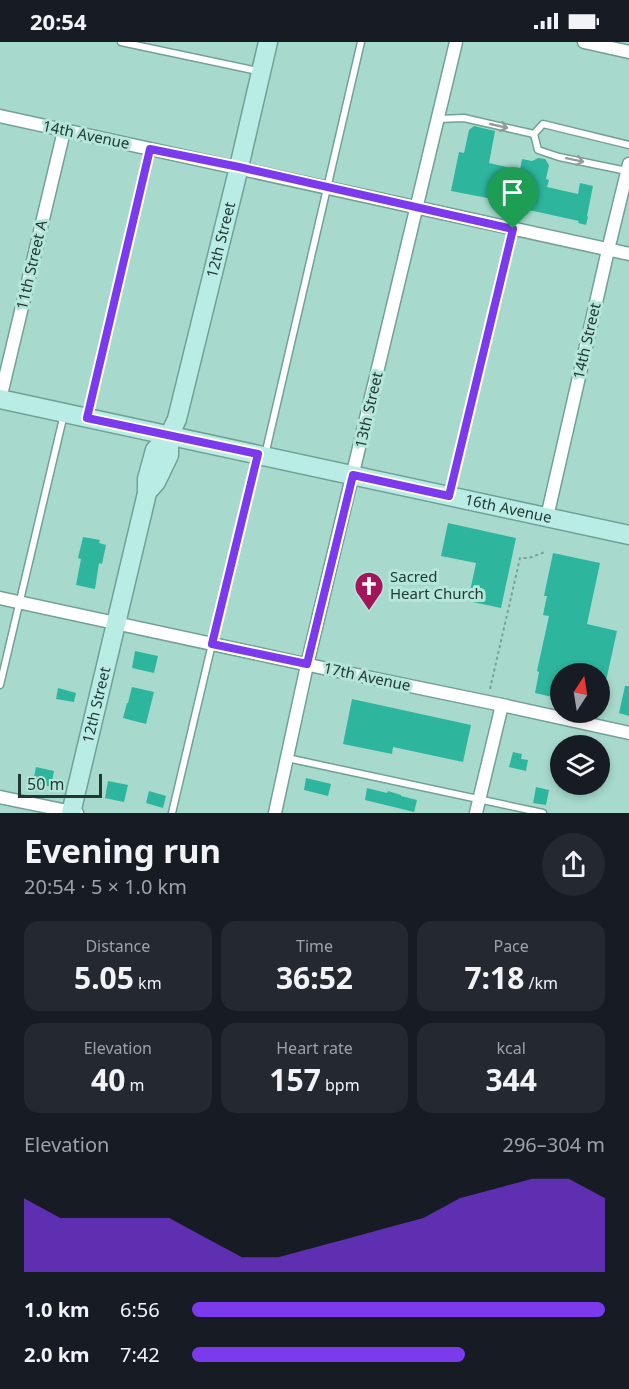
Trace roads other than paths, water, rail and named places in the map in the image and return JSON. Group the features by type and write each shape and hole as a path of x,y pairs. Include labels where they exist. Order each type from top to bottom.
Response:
{"street":[{"name":"12th Street","path":"73,813 147,493 147,479 155,450 170,436 177,419 268,42"},
{"name":"13th Street","path":"275,813 307,664 456,42"},
{"path":"584,42 629,52"},
{"name":"14th Avenue","path":"0,116 629,254"},
{"name":"11th Street A","path":"0,399 64,131"},
{"name":"14th Street","path":"547,518 628,168"},
{"name":"16th Avenue","path":"0,399 629,535"},
{"name":"17th Avenue","path":"0,598 629,733"},
{"path":"476,813 502,705"},
{"path":"0,797 73,813"}],"lane":[{"path":"121,42 261,72"},
{"path":"172,813 361,42"},
{"path":"437,119 464,118 534,134"},
{"path":"534,134 543,124 629,145"},
{"path":"534,134 538,150 628,168"},
{"path":"87,418 150,149"},
{"path":"449,496 513,229"},
{"path":"0,685 64,414"},
{"path":"287,758 543,813"}],"place":[{"name":"Sacred Heart Church","path":"369,612"}]}
